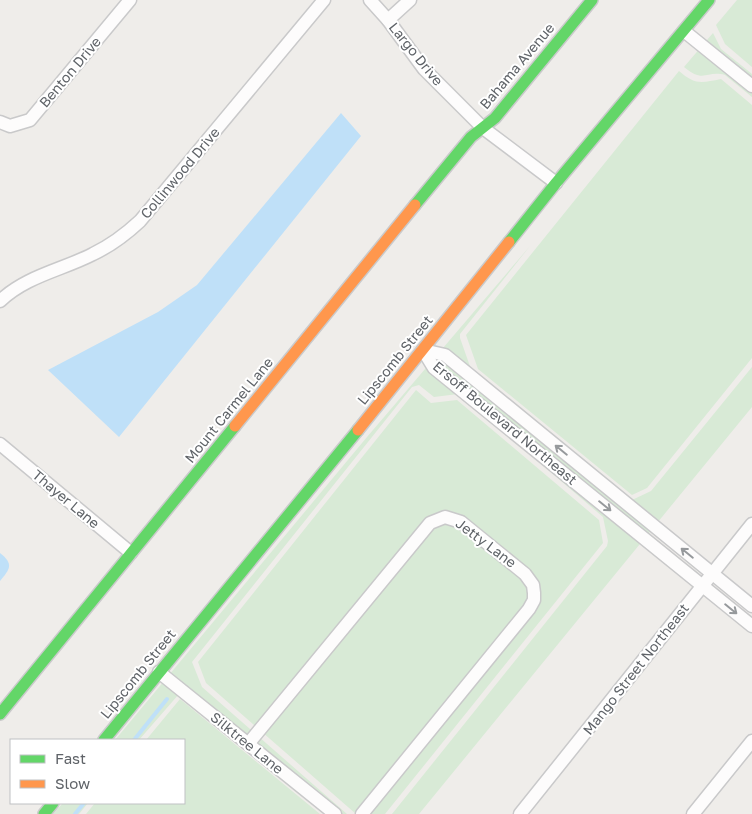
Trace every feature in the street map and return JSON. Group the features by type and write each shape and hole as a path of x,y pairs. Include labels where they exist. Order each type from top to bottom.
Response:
{"street":[{"name":"Benton Drive","path":"0,122 10,126 30,120 130,0"},
{"name":"Collinwood Drive","path":"0,300 32,278 92,255 120,240 134,227 324,0"},
{"name":"Largo Drive","path":"370,0 388,20 424,69 483,128 556,183"},
{"path":"388,20 410,0"},
{"name":"Bahama Avenue","path":"483,128 495,118 592,0"},
{"name":"Lipscomb Street","path":"105,739 423,350 556,183 709,0"},
{"path":"684,31 752,86"},
{"name":"Mount Carmel Lane","path":"0,714 471,137 483,128"},
{"name":"Ersoff Boulevard Northeast","path":"423,350 445,355 752,606"},
{"name":"Ersoff Boulevard Northeast","path":"423,350 434,368 752,626"},
{"path":"495,417 505,404"},
{"name":"Thayer Lane","path":"0,444 131,553"},
{"path":"590,494 599,482"},
{"name":"Jetty Lane","path":"248,744 430,523 445,516 462,522 526,574 533,585 534,600 362,814"},
{"name":"Mango Street Northeast","path":"520,814 752,524"},
{"name":"Silktree Lane","path":"159,672 335,814"},
{"path":"693,814 752,741"},
{"path":"44,814 52,804"}],"green space":[{"path":"737,0 752,0 752,67 725,44 716,25"},
{"path":"713,33 721,49 752,74 752,97 725,75 701,76 684,67"},
{"path":"679,71 698,82 721,79 752,105 752,358 647,488 632,495 478,369 466,335"},
{"path":"530,246 460,334 472,372 632,500 651,491 752,367 752,407 419,814 392,814 607,546 608,541 603,517 458,394 434,397 419,385 412,387 192,662 202,687 347,814 330,814 179,694 140,739 116,739 367,437"},
{"path":"416,390 431,403 457,400 599,520 603,543 385,814 356,814 206,683 198,662"},
{"path":"180,699 320,814 86,814 94,804 185,804 185,739 147,739"},
{"path":"62,804 87,804 79,814 53,814"}],"water":[{"path":"341,113 361,136 119,437 48,370 158,312 197,285"},
{"path":"0,553 7,560 9,567 0,581"}],"waterway":[{"path":"135,739 167,699"},
{"path":"75,814 83,804"}],"traffic: fast":[{"path":"415,205 471,137 495,118 592,0"},
{"path":"509,242 709,0"},
{"path":"0,714 235,426"},
{"path":"105,739 358,430"},
{"path":"44,814 52,804"}],"traffic: slow":[{"path":"235,426 415,205"},
{"path":"358,430 509,242"}]}
